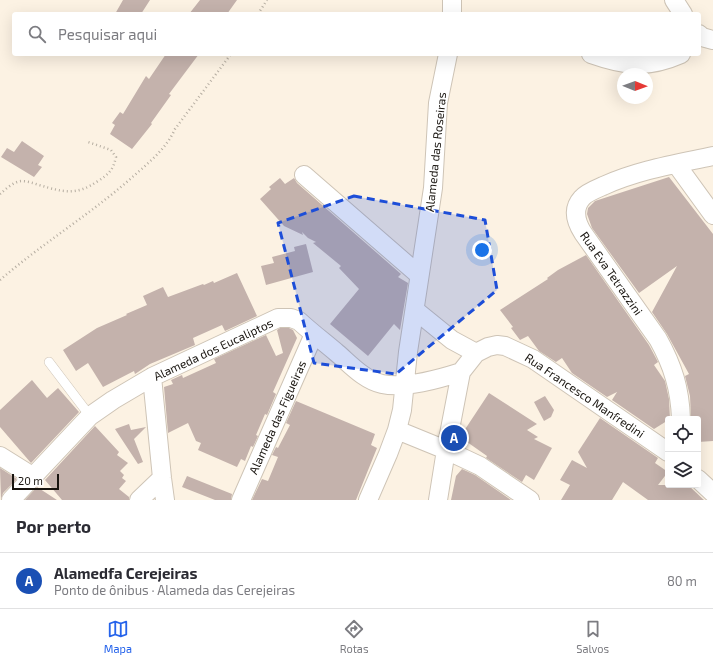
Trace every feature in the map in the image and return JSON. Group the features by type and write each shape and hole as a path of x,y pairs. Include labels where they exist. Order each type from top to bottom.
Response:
{"street":[{"path":"452,0 452,12"},
{"path":"674,0 682,12"},
{"name":"Alameda das Roseiras","path":"405,384 419,275 433,188 438,103 448,56"},
{"path":"597,56 614,62 638,65 660,62 676,56"},
{"name":"Rua Eva Tetrazzini","path":"681,416 675,377 668,358 658,339 583,233 577,223 576,213 582,198 615,180 648,170 713,156"},
{"path":"676,164 713,215"},
{"path":"304,175 419,275"},
{"path":"415,310 452,340 476,353 461,372 438,500"},
{"name":"Alameda dos Eucaliptos","path":"11,500 90,416 113,400 152,377 278,318 291,318 299,321 370,380 381,384 393,386 434,380 461,372"},
{"name":"Alameda das Figueiras","path":"241,500 314,334"},
{"name":"Rua Francesco Manfredini","path":"476,353 488,347 497,345 506,346 516,350 533,359 665,450"},
{"path":"152,377 165,500"},
{"path":"368,500 397,430 402,410 405,384"},
{"path":"397,430 480,466 530,500"},
{"path":"0,456 32,476"},
{"path":"139,500 162,478"},
{"path":"701,482 713,493"}],"lane":[{"path":"49,362 90,416"}],"path":[{"path":"259,12 267,0"},
{"path":"0,280 125,184 159,153 230,56"},
{"path":"0,194 12,184 20,181 61,191 73,191 91,186 108,174 114,166 116,157 111,150 88,142"}],"highlighted area":[{"path":"354,196 485,220 497,290 396,374 314,363 278,223"}],"building":[{"path":"123,0 150,0 142,12 116,12"},
{"path":"200,0 237,0 228,12 191,12"},
{"path":"165,56 198,56 169,94 171,95 151,123 152,124 132,149 110,134 115,125 112,123 120,112 123,114 146,76 149,79"},
{"path":"22,141 44,156 38,165 42,167 34,177 1,157 7,148 14,152"},
{"path":"669,177 713,234 713,441 701,442 701,416 691,416 690,396 685,376 689,374 667,334 652,312 677,266 639,293 592,228 587,214 588,208 595,201"},
{"path":"280,178 285,184 294,178 297,183 401,274 398,277 408,283 400,330 394,324 368,356 330,324 359,289 339,268 341,266 313,243 316,242 308,238 302,232 303,235 284,226 260,199 271,189 269,187"},
{"path":"306,244 313,272 266,285 261,266 274,263 272,257 295,251 294,247"},
{"path":"586,255 649,345 658,362 654,365 665,381 669,399 670,416 665,416 665,422 654,429 612,400 617,392 607,397 572,373 562,358 556,362 539,351 528,336 520,340 511,328 513,327 500,310 548,279 547,278 558,270"},
{"path":"237,273 257,316 225,331 222,325 193,338 195,345 150,364 135,374 134,371 103,387 88,363 76,371 63,350 97,328 147,305 143,296 163,287 168,297 203,284 204,285 213,281 214,283"},
{"path":"280,328 289,328 293,330 297,338 273,392 276,394 267,415 265,414 256,435 258,436 253,447 251,446 245,461 241,459 237,467 198,450 201,443 196,441 188,423 168,433 164,387 173,384 171,380 182,375 183,378 216,363 214,359 266,335 276,356 283,353 277,330"},
{"path":"32,380 47,398 58,388 79,412 31,463 0,427 0,410"},
{"path":"489,393 537,424 527,430 538,437 534,439 552,448 534,480 526,475 522,482 486,458 487,456 460,437"},
{"path":"545,396 554,410 551,417 544,421 534,402"},
{"path":"296,401 375,434 371,445 377,448 356,500 252,500 262,479 268,481 278,457 272,455 276,447 278,448 290,425 286,423"},
{"path":"600,418 658,458 655,463 665,470 665,476 658,485 665,485 665,488 691,488 704,500 648,500 623,482 612,500 561,500 570,485 560,480 572,460 587,468 578,452"},
{"path":"129,424 131,430 146,427 134,439 143,462 138,464 115,429"},
{"path":"95,426 119,452 117,455 128,463 120,471 124,475 122,478 126,481 119,489 129,497 129,500 62,500 45,480"},
{"path":"0,468 17,479 3,493 1,500"},
{"path":"462,469 475,475 511,500 451,500 456,476"},
{"path":"187,476 232,494 231,500 215,500 182,487"},
{"path":"37,487 57,500 25,500"}],"place":[{"name":"Alamedfa Cerejeiras","path":"454,438"}]}
